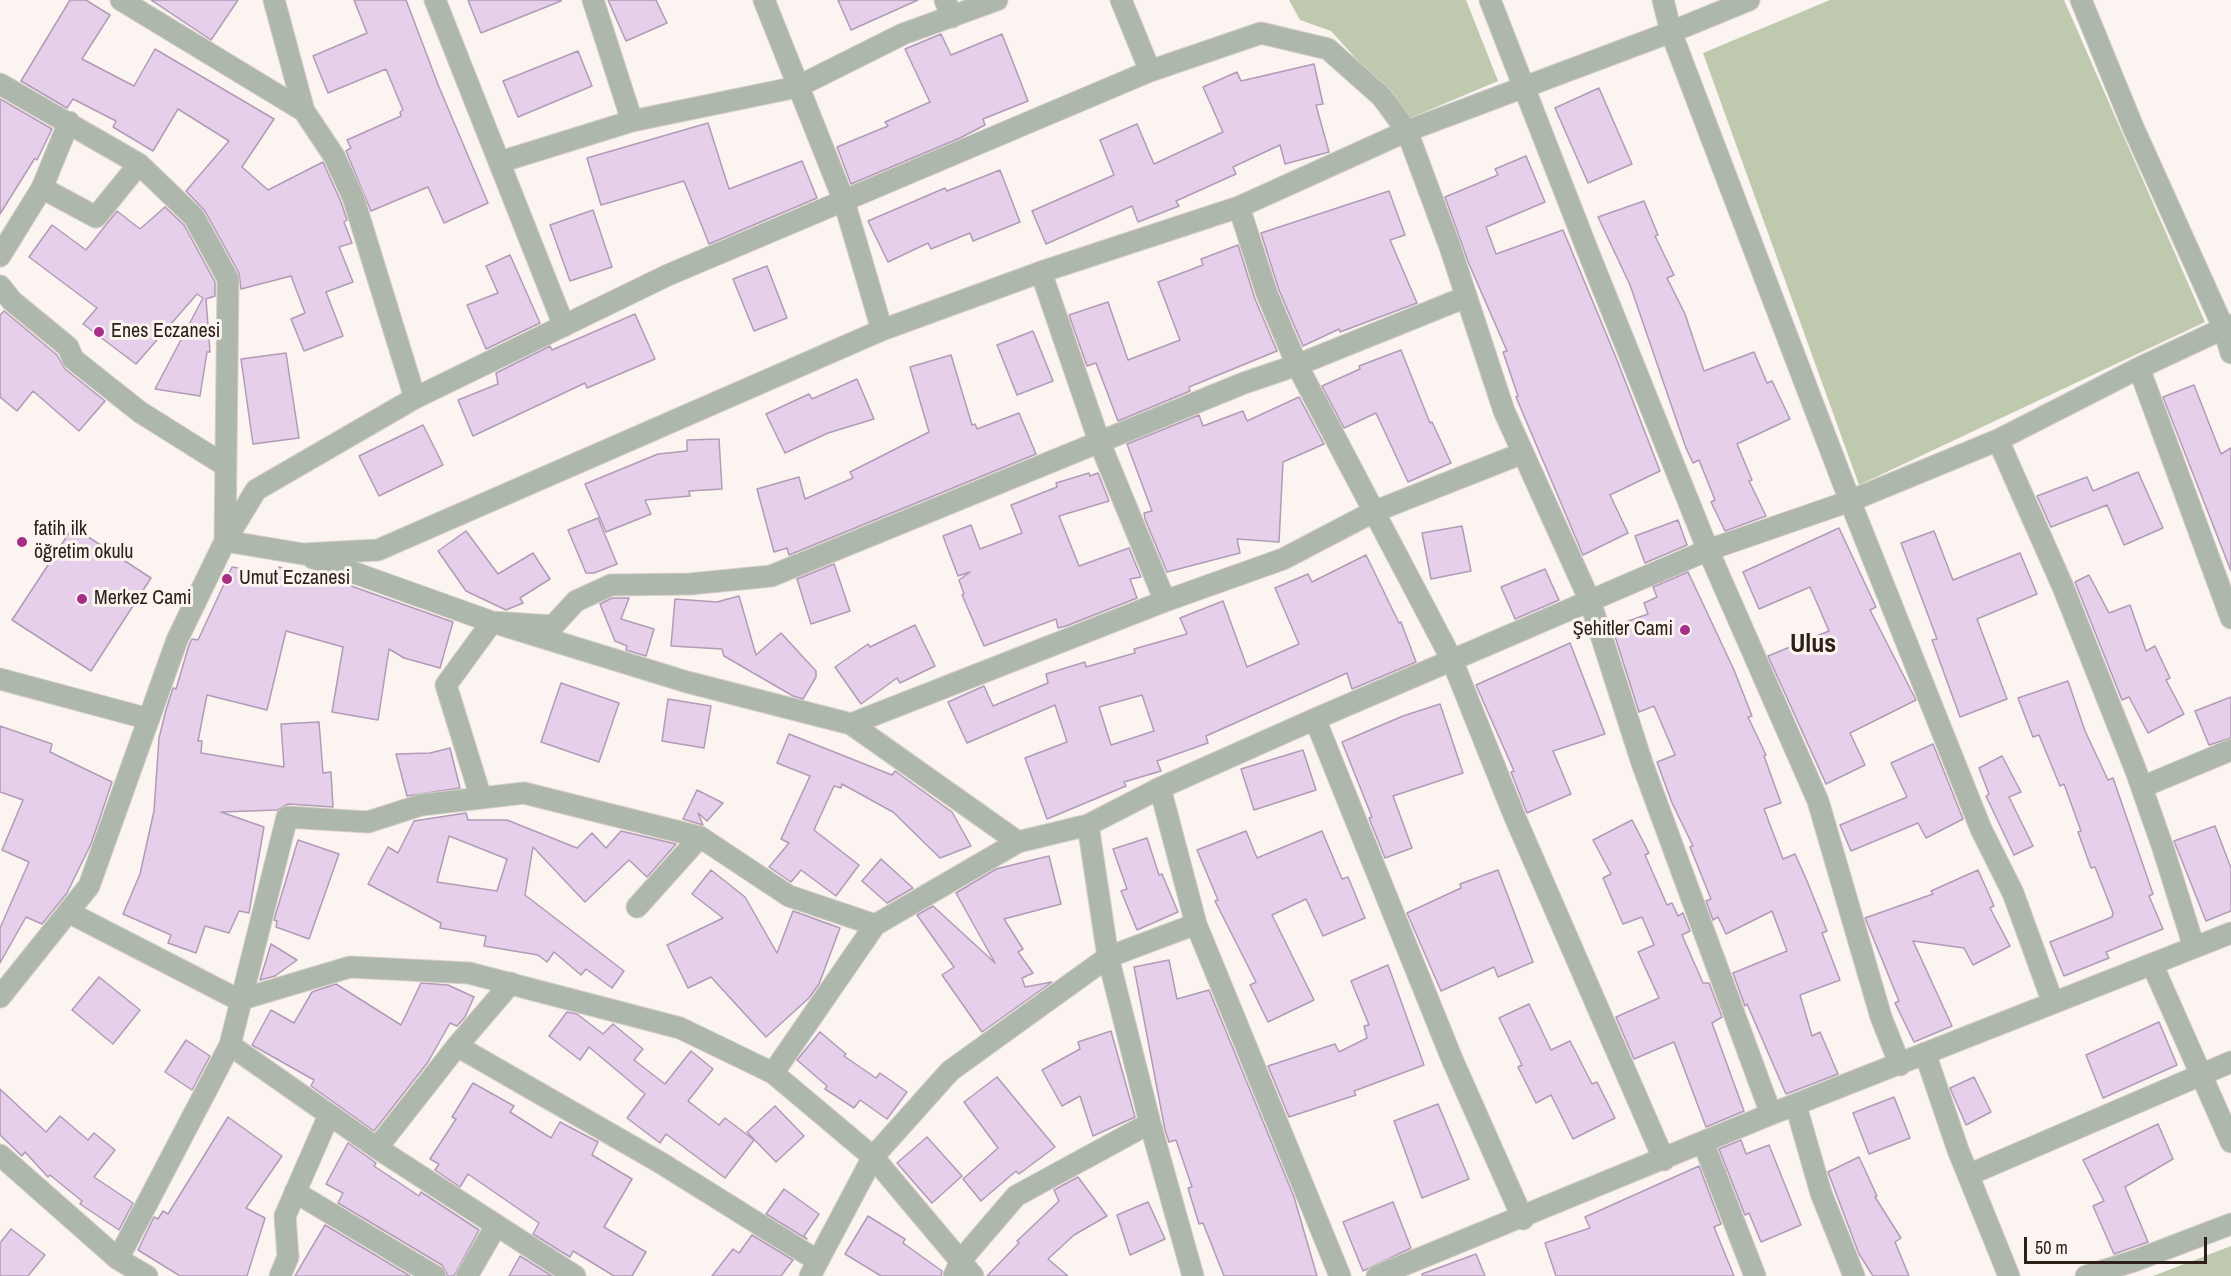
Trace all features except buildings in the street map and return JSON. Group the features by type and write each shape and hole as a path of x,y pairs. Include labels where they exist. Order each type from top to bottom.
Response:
{"street":[{"path":"121,0 304,111"},
{"path":"274,0 304,111 334,156 353,197 415,399"},
{"path":"435,0 564,326"},
{"path":"593,0 632,121"},
{"path":"764,0 844,201 882,330"},
{"path":"500,162 632,121 797,87 948,9 997,0"},
{"path":"1121,0 1150,70"},
{"path":"1490,0 1588,254 1708,550 1818,801 1881,1017 1900,1065"},
{"path":"1663,0 1671,32 1850,501 1980,829 2013,893 2053,1003"},
{"path":"303,555 378,550 882,330 1041,272 1239,207 1407,130 1525,88 1749,0"},
{"path":"2081,0 2133,127 2227,327 2231,353"},
{"path":"0,997 89,886 177,640 225,541 256,490 415,399 668,275 1150,70 1261,33 1329,49 1382,97 1407,130 1504,411 1590,602 1642,763 1771,1114"},
{"path":"0,84 139,164 194,217 228,279 225,541"},
{"path":"2,249 42,188 69,122"},
{"path":"42,188 96,217 139,164"},
{"path":"1239,207 1267,294 1297,365 1452,660 1514,815 1664,1160"},
{"path":"1041,272 1099,441 1165,601"},
{"path":"0,286 12,301 68,347 73,359 140,411 226,466"},
{"path":"492,622 553,626 576,601 611,585 690,584 771,576 1099,441 1466,297"},
{"path":"772,1073 875,925 1018,842 1088,825 1160,788 1315,719 1708,550 1850,501 1998,440 2139,368 2227,327"},
{"path":"2139,368 2231,618"},
{"path":"1998,440 2063,587 2142,787 2194,947"},
{"path":"851,724 1165,601 1283,559 1373,512 1523,453"},
{"path":"225,541 303,555 492,622 687,682 851,724 1018,842"},
{"path":"481,798 446,685 492,622"},
{"path":"0,680 149,718"},
{"path":"1315,719 1452,1059 1523,1219"},
{"path":"2142,787 2231,750"},
{"path":"1160,788 1196,924 1340,1276"},
{"path":"118,1259 230,1045 239,1000 287,817 368,822 421,805 524,793 700,837 789,896 875,925"},
{"path":"1088,825 1108,957 1150,1123 1193,1276"},
{"path":"637,907 700,837"},
{"path":"68,912 239,1000 350,967 469,973 680,1028 772,1073 873,1157 963,1271 1016,1196 1150,1123"},
{"path":"457,1046 661,1163 814,1268 873,1157 950,1071 1108,957 1196,924"},
{"path":"1377,1276 1523,1219 1771,1114 2231,933"},
{"path":"2152,964 2231,1142"},
{"path":"377,1148 457,1046 511,983"},
{"path":"230,1045 377,1148 575,1276"},
{"path":"1925,1053 1968,1175 2009,1276"},
{"path":"1968,1175 2231,1062"},
{"path":"1796,1106 1821,1193 1854,1276"},
{"path":"280,1276 288,1257 285,1216 329,1115"},
{"path":"1703,1142 1755,1276"},
{"path":"0,1155 118,1259 147,1276"},
{"path":"295,1192 435,1276"},
{"path":"2086,1276 2134,1261 2231,1224"},
{"path":"466,1276 496,1226"}],"green space":[{"path":"1289,0 1466,0 1498,81 1410,118 1331,31 1300,20"},
{"path":"1830,0 2064,0 2205,322 1859,485 1703,53"},
{"path":"2231,1246 2231,1276 2153,1276"}],"place":[{"name":"Enes Eczanesi","path":"99,332"},
{"name":"fatih ilk öğretim okulu","path":"22,542"},
{"name":"Umut Eczanesi","path":"227,579"},
{"name":"Merkez Cami","path":"82,599"},
{"name":"Şehitler Cami","path":"1685,630"}],"district":[{"name":"Ulus","path":"1813,645"}]}
